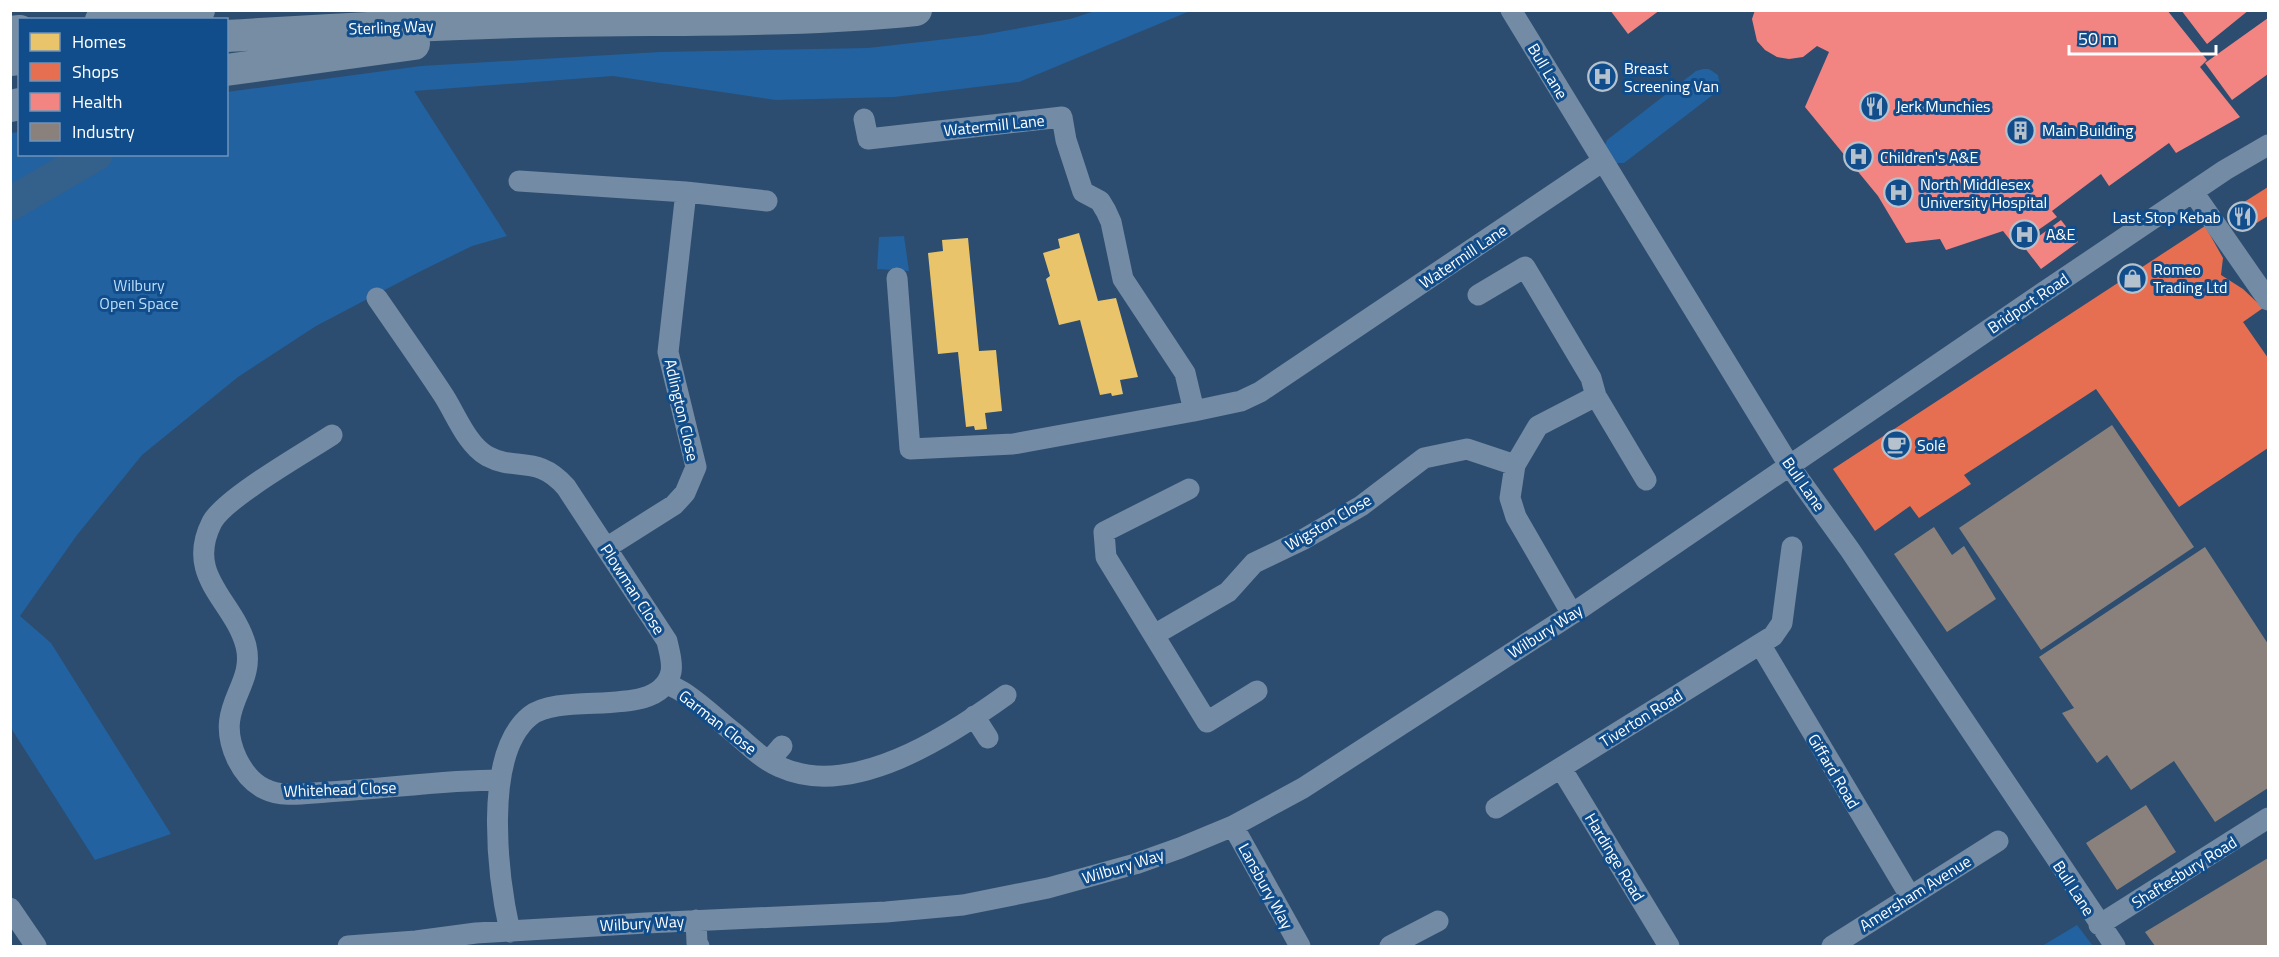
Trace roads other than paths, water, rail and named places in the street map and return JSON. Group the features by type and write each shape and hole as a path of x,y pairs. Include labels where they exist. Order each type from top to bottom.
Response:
{"highway":[{"path":"121,18 199,10"},
{"name":"Sterling Way","path":"228,36 360,28 560,21 754,20 916,10"},
{"path":"228,70 560,21"}],"street":[{"name":"Bull Lane","path":"1510,10 1789,465 1876,588 2115,946"},
{"name":"Watermill Lane","path":"864,119 868,139 1062,117 1066,140 1083,192 1100,201 1106,211 1111,222 1123,279 1185,373 1194,411"},
{"name":"Bridport Road","path":"1789,465 2193,192 2268,145"},
{"name":"Watermill Lane","path":"897,278 910,449 1013,444 1194,411 1241,401 1260,392 1603,161"},
{"path":"519,181 686,192 767,201"},
{"name":"Adlington Close","path":"606,548 674,505 685,493 696,467 668,352 686,192"},
{"path":"2193,192 2268,300"},
{"path":"1478,295 1525,267 1591,378 1596,396 1646,480"},
{"name":"Plowman Close","path":"377,298 476,446 487,456 504,461 530,464 548,470 566,487 667,641 672,665 671,674 666,683"},
{"path":"1572,614 1516,518 1510,498 1515,465 1538,426 1596,396"},
{"name":"Whitehead Close","path":"332,435 234,500 213,519 205,540 205,570 236,623 246,648 247,666 230,710 228,726 232,749 241,767 252,780 266,789 286,794 376,790 499,780"},
{"name":"Wigston Close","path":"1154,635 1228,592 1254,563 1361,507 1424,458 1467,449 1515,465"},
{"name":"Wilbury Way","path":"348,946 510,932 696,920 886,912 963,905 1048,888 1135,864 1233,826 1303,788 1572,614 1789,465"},
{"path":"1189,489 1104,532 1106,557 1207,722 1257,691"},
{"path":"1781,681 1777,650 1792,547"},
{"name":"Tiverton Road","path":"1496,808 1773,636 1782,623"},
{"name":"Giffard Road","path":"1760,644 1910,896"},
{"path":"510,932 500,861 499,780 507,751 516,733 531,715 542,709 646,698 655,694 666,683"},
{"name":"Garman Close","path":"666,683 686,694 754,751 776,754 781,768 799,773 841,775 866,771 910,754 1006,695"},
{"path":"974,716 988,738"},
{"name":"Hardinge Road","path":"1561,768 1670,946"},
{"name":"Shaftesbury Road","path":"2099,925 2268,818"},
{"name":"Lansbury Way","path":"1233,826 1300,946"},
{"name":"Amersham Avenue","path":"1832,946 1998,841"},
{"path":"10,908 36,946"},
{"path":"696,920 699,946"},
{"path":"1390,946 1438,921"}],"waterway":[{"path":"10,204 93,156"}],"place":[{"name":"Breast Screening Van","path":"1603,77"},
{"name":"Jerk Munchies","path":"1875,106"},
{"name":"Main Building","path":"2021,130"},
{"name":"Children's A&E","path":"1859,157"},
{"name":"North Middlesex University Hospital","path":"1899,193"},
{"name":"Last Stop Kebab","path":"2242,217"},
{"name":"A&E","path":"2025,234"},
{"name":"Romeo Trading Ltd","path":"2132,278"},
{"name":"Solé","path":"1896,445"}],"park label":[{"name":"Wilbury Open Space","path":"139,294"}]}
